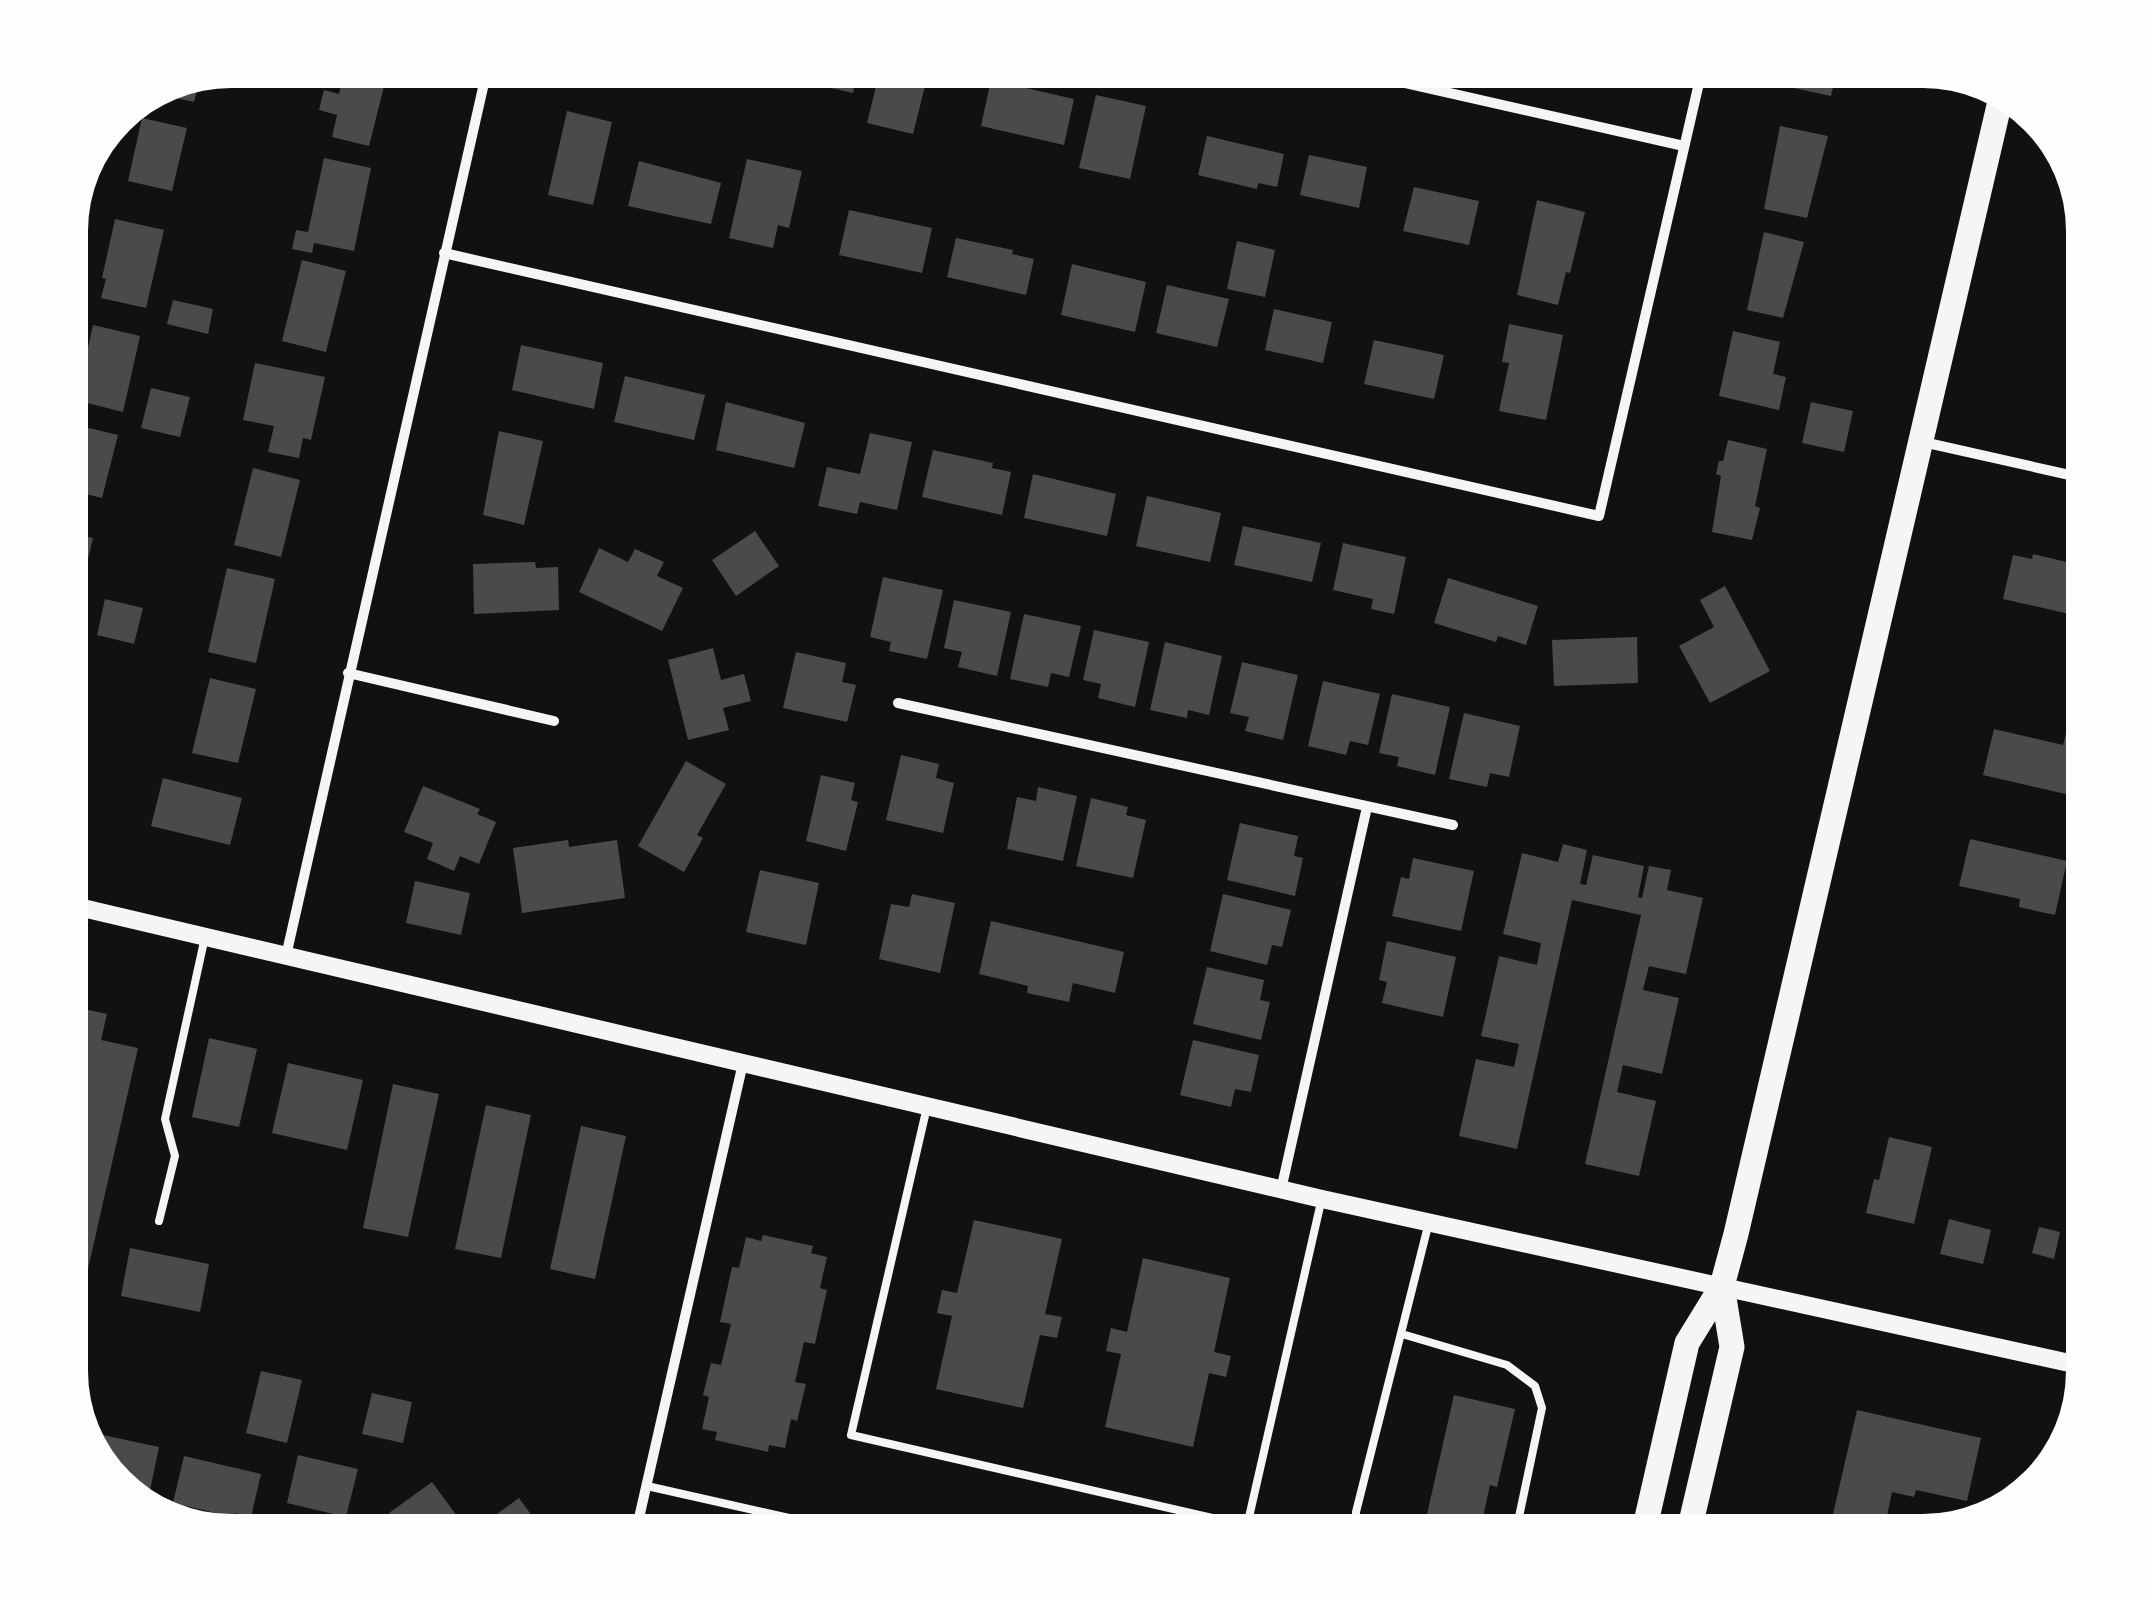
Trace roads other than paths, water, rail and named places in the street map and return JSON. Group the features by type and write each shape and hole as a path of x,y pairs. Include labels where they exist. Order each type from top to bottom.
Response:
{"main road":[{"path":"1648,1514 1686,1342 1722,1286 1997,109"},
{"path":"1693,1514 1732,1347 1722,1286"}],"street":[{"path":"286,956 483,87"},
{"path":"1423,87 1684,146"},
{"path":"444,254 1599,516 1698,87"},
{"path":"1920,441 2066,474"},
{"path":"348,673 554,721"},
{"path":"898,703 1453,825"},
{"path":"1281,1190 1367,806"},
{"path":"88,909 1281,1190 2066,1362"},
{"path":"640,1514 743,1063"}],"lane":[{"path":"159,1221 175,1156 165,1118 205,937"},
{"path":"927,1107 851,1435 1194,1514"},
{"path":"1250,1514 1322,1199"},
{"path":"1356,1514 1428,1222"},
{"path":"1402,1334 1507,1365 1535,1386 1542,1408 1520,1514"},
{"path":"646,1486 771,1514"}]}
